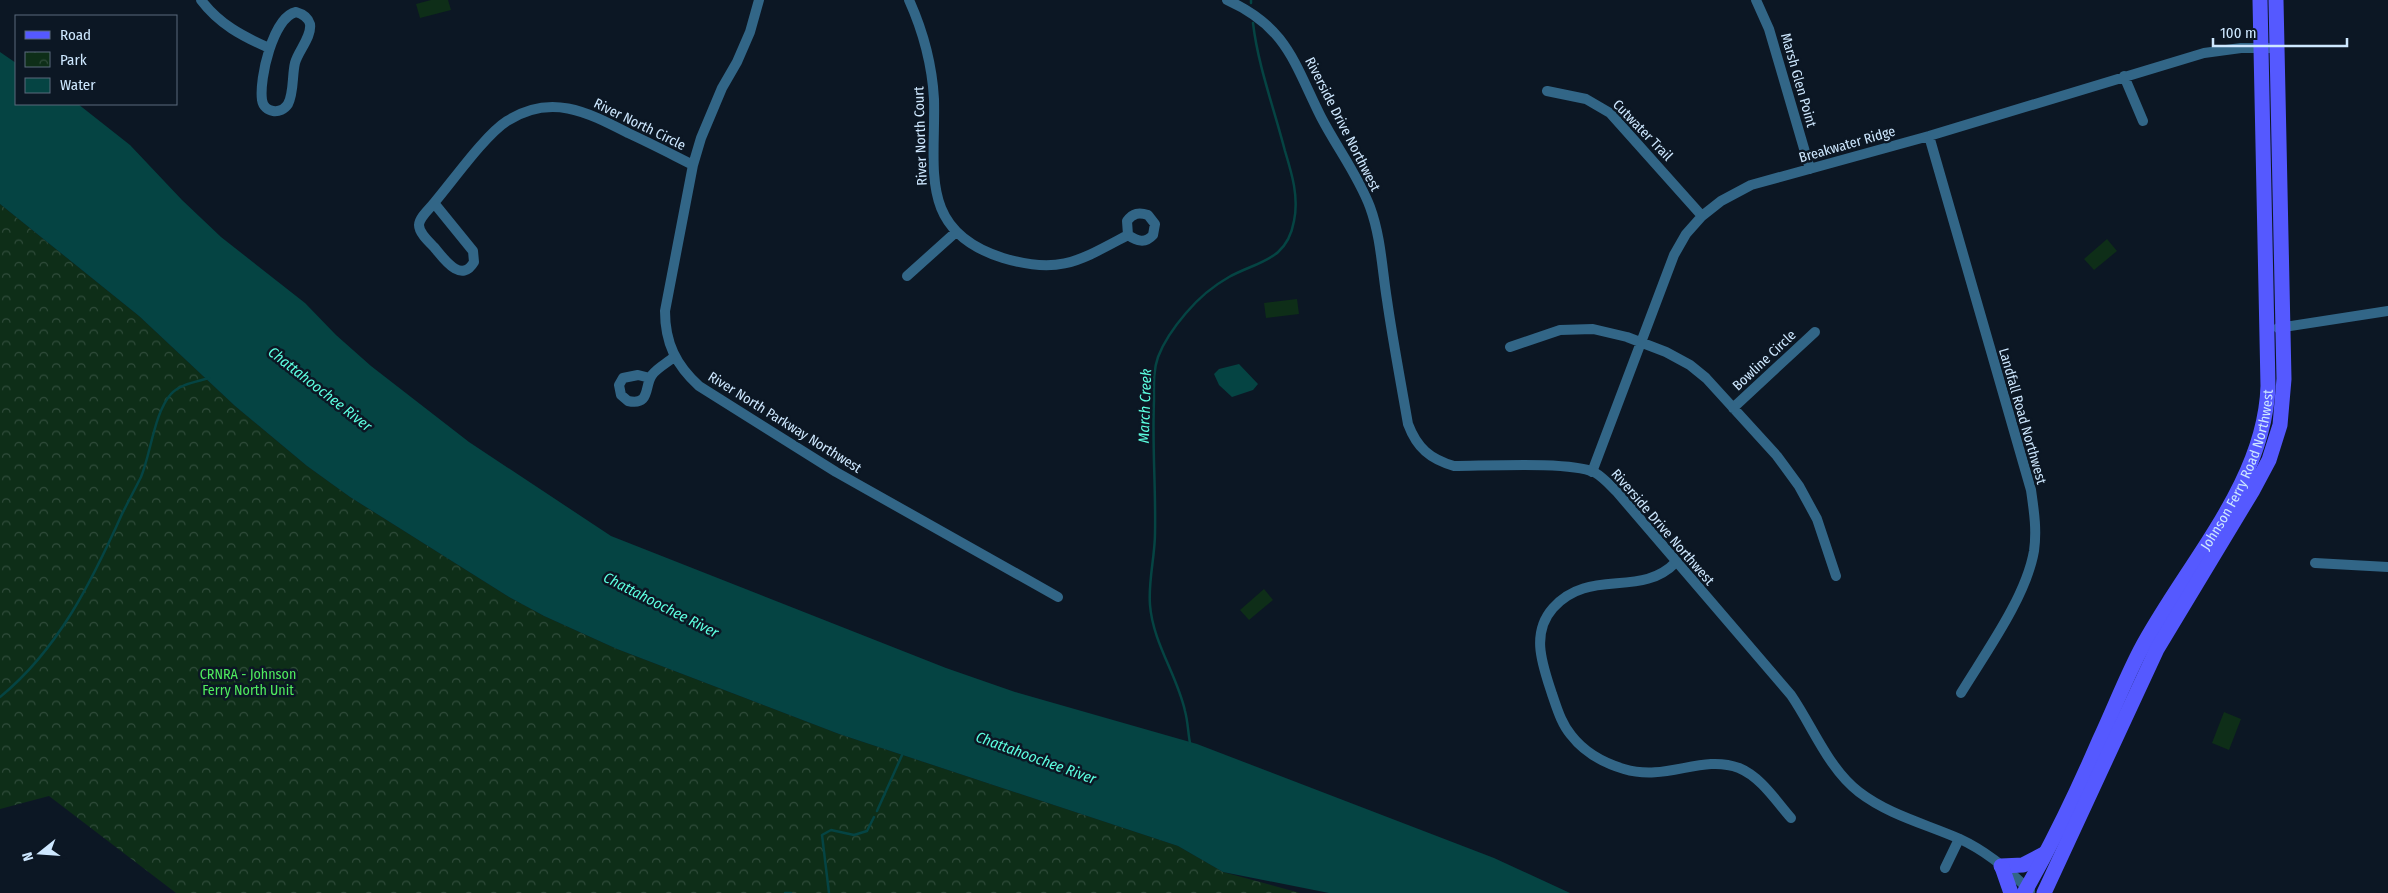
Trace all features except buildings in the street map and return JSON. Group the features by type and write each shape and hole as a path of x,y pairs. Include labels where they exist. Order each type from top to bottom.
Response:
{"main road":[{"name":"Johnson Ferry Road Northwest","path":"2028,891 2141,649 2239,488 2255,457 2267,408 2260,0"},
{"name":"Johnson Ferry Road Northwest","path":"2044,893 2157,649 2253,490 2276,442 2283,408 2276,0"},
{"path":"2011,893 2002,866 2022,865 2045,853"}],"street":[{"path":"201,0 219,20 233,31 269,48"},
{"name":"River North Parkway Northwest","path":"759,0 750,32 711,112 693,165 665,311 667,335 674,357 699,386 828,467 1058,597"},
{"name":"River North Court","path":"909,0 919,21 930,66 934,98 933,175 935,192 943,213 956,232 971,244 993,255 1022,264 1045,267 1064,265 1083,259 1128,234"},
{"name":"Riverside Drive Northwest","path":"1227,0 1260,18 1284,42 1322,119 1354,171 1370,207 1380,248 1408,424 1414,440 1426,454 1439,462 1454,466 1561,467 1592,472 1617,492 1791,696 1805,716 1822,747 1852,785 1893,812 1973,846 2002,866 2028,891"},
{"name":"Marsh Glen Point","path":"1756,0 1769,29 1810,169"},
{"path":"296,12 303,14 308,19 309,32 295,62 289,102 285,108 277,111 266,108 262,99 269,48 283,20 289,14 296,12"},
{"name":"Breakwater Ridge","path":"1592,472 1674,255 1686,234 1702,216 1721,200 1742,189 1929,136 2204,53 2276,48"},
{"path":"2124,76 2143,121"},
{"name":"Cutwater Trail","path":"1547,91 1586,99 1610,113 1702,216"},
{"name":"River North Circle","path":"434,203 473,251 474,262 467,270 460,271 451,268 420,231 420,221 434,203 491,135 506,121 526,112 549,106 568,107 588,112 693,165"},
{"name":"Landfall Road Northwest","path":"1929,136 2031,490 2036,519 2034,551 2024,584 1962,693"},
{"path":"908,276 956,232"},
{"path":"2267,328 2388,311"},
{"path":"1510,346 1560,330 1575,328 1610,332 1666,352 1690,365 1706,378 1777,456 1799,486 1817,519 1836,576"},
{"name":"Bowline Circle","path":"1733,408 1815,332"},
{"path":"650,378 653,373 674,357"},
{"path":"1676,562 1666,572 1652,579 1593,585 1578,589 1563,597 1551,610 1542,629 1540,652 1561,718 1570,734 1585,749 1603,761 1625,770 1664,773 1714,763 1741,769 1760,782 1791,818"},
{"path":"2315,563 2388,567"},
{"path":"1945,868 1959,839"}],"green space":[{"path":"431,0 448,0 451,10 420,18 416,4"},
{"name":"CRNRA - Johnson Ferry North Unit","path":"0,204 139,316 235,406 307,466 350,497 509,597 544,616 617,649 839,734 1178,846 1223,872 1300,893 176,893 49,796 0,809"},
{"path":"2107,239 2117,251 2094,270 2084,259"},
{"path":"1297,299 1299,314 1266,318 1264,303"},
{"path":"1264,589 1273,600 1249,620 1240,610"},
{"path":"2224,712 2241,719 2229,750 2212,743"}],"water":[{"name":"Chattahoochee River","path":"0,52 15,62 15,105 79,105 130,145 182,200 221,237 305,303 336,335 371,366 469,442 611,536 946,668 1015,692 1197,744 1494,858 1570,893 1329,893 1223,872 1178,846 839,734 617,649 544,616 509,597 350,497 307,466 235,406 139,316 0,204"},
{"path":"1239,364 1258,384 1253,390 1232,397 1219,385 1214,374 1219,369"}],"waterway":[{"name":"March Creek","path":"1190,743 1186,715 1177,685 1160,646 1150,605 1155,533 1154,384 1156,362 1160,351 1186,313 1211,289 1223,281 1270,258 1278,252 1285,244 1294,221 1296,203 1294,186 1262,71 1253,23"},
{"path":"0,697 39,658 72,613 86,589 141,477 157,422 165,402 179,388 209,378"},
{"path":"877,811 903,753"},
{"path":"829,893 822,835 831,830 854,835 867,831 874,817"},
{"path":"785,893 791,893"}]}
